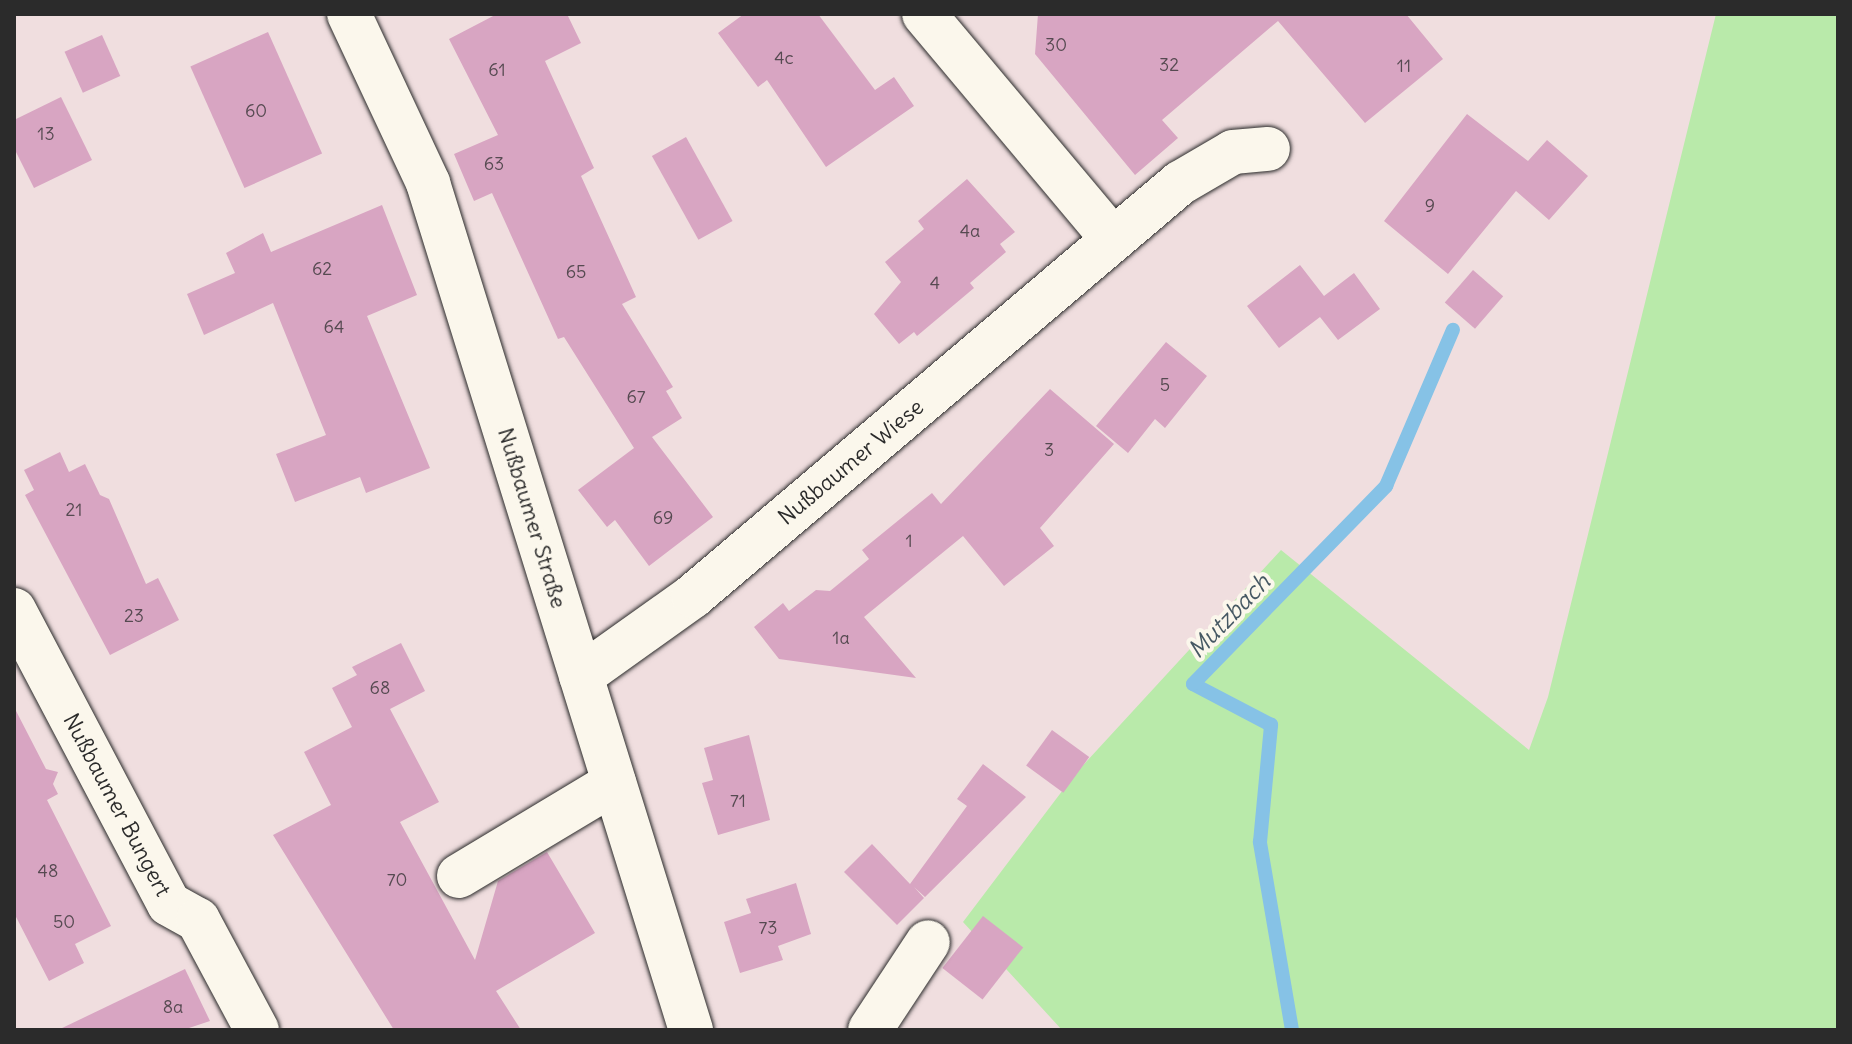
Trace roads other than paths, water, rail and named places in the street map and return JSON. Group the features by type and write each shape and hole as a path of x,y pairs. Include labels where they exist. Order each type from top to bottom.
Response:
{"street":[{"name":"Nußbaumer Straße","path":"349,14 428,183 691,1030"},
{"path":"924,14 1113,239"},
{"name":"Nußbaumer Wiese","path":"581,676 693,596 1180,183 1233,152 1268,149"},
{"name":"Nußbaumer Bungert","path":"14,610 24,658 169,904 198,920 257,1030"},
{"path":"459,876 614,783"},
{"path":"870,1030 928,942"}],"waterway":[{"name":"Mutzbach","path":"1292,1030 1260,842 1271,725 1193,684 1386,486 1453,330"}]}
